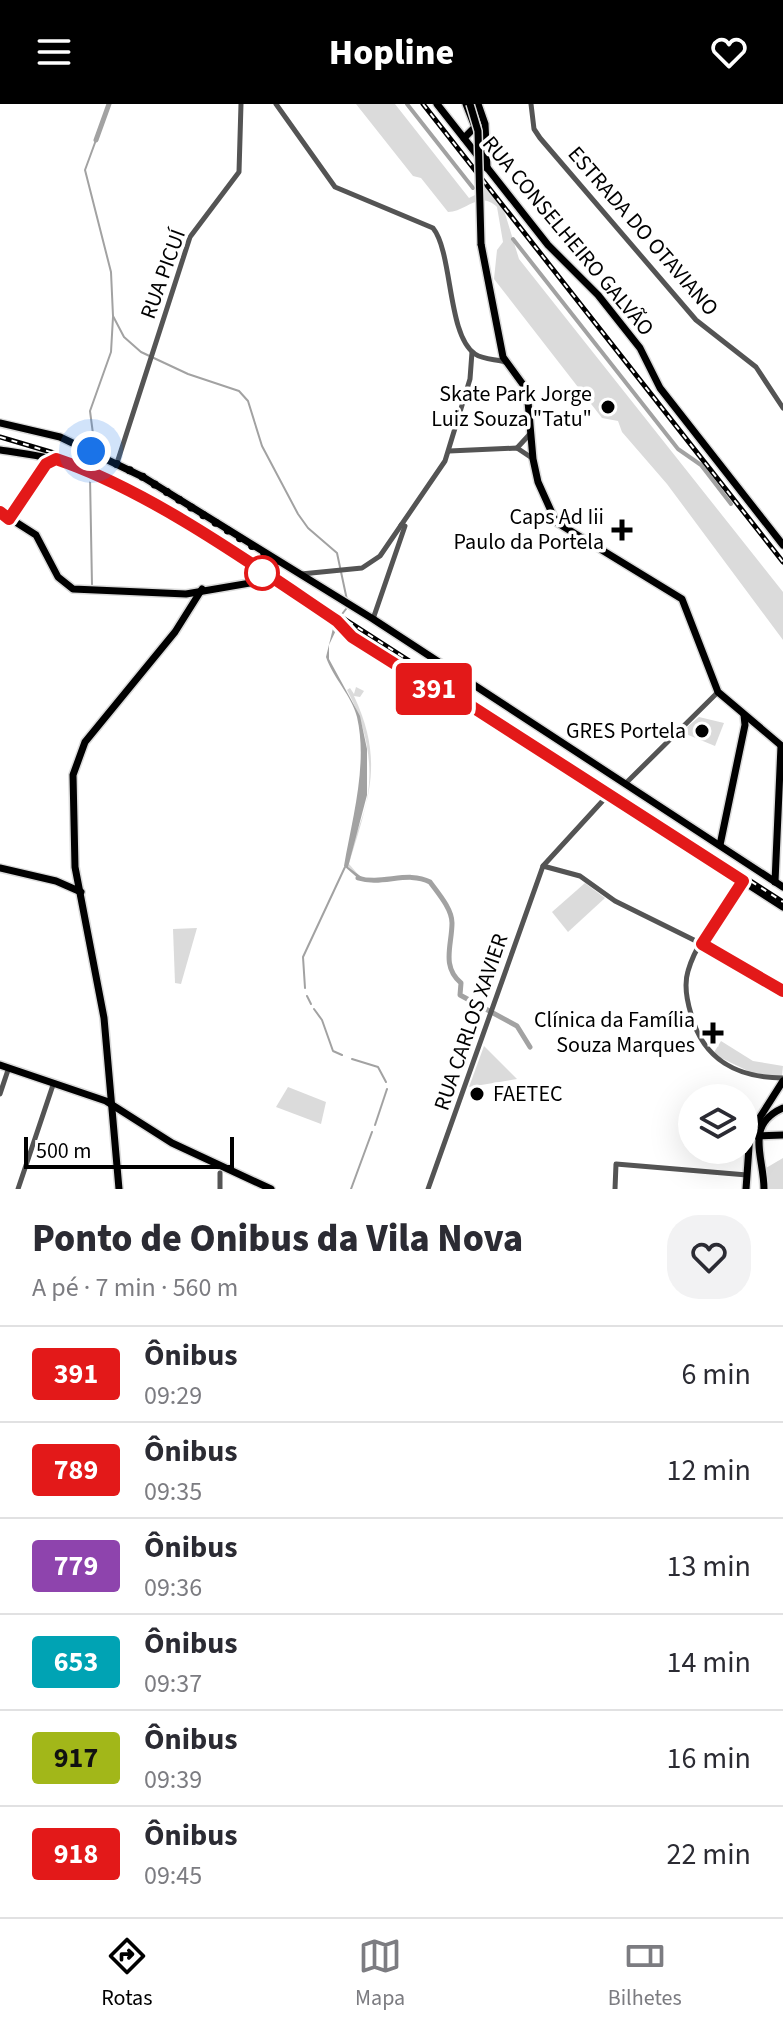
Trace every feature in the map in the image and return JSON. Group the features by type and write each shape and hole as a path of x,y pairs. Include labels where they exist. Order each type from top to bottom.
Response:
{"main road":[{"name":"RUA CONSELHEIRO GALVÃO","path":"437,104 548,245 598,295 640,348 660,388 782,540"},
{"path":"472,104 476,143 486,140"},
{"path":"472,104 486,140 487,168"},
{"path":"472,104 478,131 482,244 505,362 527,390 529,435 538,482 559,525 664,586 685,603 718,692 750,724 782,747 779,884"},
{"path":"464,138 475,127"},
{"path":"482,244 505,362"},
{"path":"489,359 502,352"},
{"path":"0,423 60,437 117,463 373,619 779,884"},
{"path":"0,450 45,460 56,459 115,483 269,577 340,623 352,637 438,691 457,697 783,907"},
{"path":"9,519 45,460"},
{"path":"0,512 36,535 58,577 73,589 186,594 269,577"},
{"path":"119,1189 100,989 78,880 72,778 79,753 205,588"},
{"path":"186,594 193,597 193,604"},
{"path":"717,841 750,724"},
{"path":"0,868 62,883 81,892"},
{"path":"62,883 78,880"},
{"path":"3,1068 112,1102 165,1140 232,1174 271,1189"},
{"path":"3,1068 112,1102 125,1117 160,1142 220,1173 260,1189"},
{"path":"758,1119 780,1092 783,1080"},
{"path":"758,1136 768,1118 783,1108"},
{"path":"115,1123 125,1117"},
{"path":"758,1136 783,1135"},
{"path":"758,1160 762,1189"},
{"path":"747,1164 748,1189"},
{"path":"747,1164 748,1189"}],"street":[{"name":"RUA PICUÍ","path":"117,463 190,237 239,172 241,104"},
{"path":"276,104 338,190 435,231 463,336 472,352 449,451 403,526 371,564 303,576"},
{"name":"ESTRADA DO OTAVIANO","path":"531,104 532,124 540,138 691,315 756,367 782,406"},
{"path":"472,352 505,362"},
{"path":"471,366 489,359"},
{"path":"517,448 529,435"},
{"path":"449,451 517,448 533,459"},
{"path":"373,619 403,526"},
{"path":"391,540 399,544"},
{"path":"624,784 718,692"},
{"path":"609,794 543,866 580,876 615,901 702,944 783,992"},
{"name":"RUA CARLOS XAVIER","path":"428,1189 493,1014 543,866"},
{"path":"743,881 702,944 686,979 689,1009 699,1038 711,1054 729,1067 756,1077 783,1080"},
{"path":"0,1094 3,1068"},
{"path":"18,1189 53,1085"},
{"path":"615,1189 618,1161 624,1165 747,1175"},
{"path":"220,1173 220,1189"}],"shaded area":[{"path":"356,104 395,104 469,198 477,194 477,184 486,184 503,207 519,259 783,592 783,640 667,484 622,432 618,421 602,418 494,279 497,250 503,242 497,207 490,202 478,201 448,212 421,178 413,176"},
{"path":"334,624 338,626 329,645 329,659 360,716 367,749 367,795 348,867 363,878 361,881 344,866 358,792 361,754 355,709 326,657"},
{"path":"356,687 364,691 360,697 354,696 369,741 368,791 368,750 360,719 347,690 350,688 354,694"},
{"name":"GRES Portela","path":"699,717 724,723 715,746 681,732"},
{"path":"364,812 349,864 362,879 346,866"},
{"path":"585,883 605,898 568,932 552,912"},
{"path":"197,928 181,984 175,983 173,929"},
{"path":"721,1041 753,1061 783,1066 782,1076 752,1073 713,1054"},
{"path":"484,1046 517,1079 469,1087"},
{"path":"288,1087 326,1102 321,1124 276,1107"},
{"path":"783,1158 783,1189 767,1189 766,1168"}],"waterway":[{"path":"96,140 109,104"},
{"path":"407,104 473,188"},
{"path":"96,140 85,170 111,272 113,316 124,337 141,352 188,374 239,391 248,401 262,446 298,514 308,528 337,553 347,600"},
{"path":"513,239 678,449 701,465 731,504"},
{"path":"95,449 90,411 111,352 113,317"},
{"path":"90,477 92,585"},
{"path":"339,618 346,609"},
{"path":"305,988 303,957 345,867"},
{"path":"358,878 413,877 430,882 450,912 449,962 461,983 460,995 517,1026 530,1047"},
{"path":"307,996 311,1004"},
{"path":"314,1009 322,1020 333,1051 342,1055"},
{"path":"352,1059 378,1067 386,1082"},
{"path":"375,1125 387,1089"},
{"path":"351,1189 372,1132"}],"railway":[{"path":"423,104 783,562"},
{"path":"0,437 81,461 163,502 783,902"}],"bus line":[{"name":"391","path":"0,512 9,519 46,464 56,459 115,483 207,538 337,621 352,637 443,694 457,697 743,881 702,944 783,991"}],"place":[{"name":"Skate Park Jorge Luiz Souza \"Tatu\"","path":"608,407"},
{"name":"Caps Ad Iii Paulo da Portela","path":"622,530"},
{"name":"GRES Portela","path":"702,731"},
{"name":"Clínica da Família Souza Marques","path":"713,1033"},
{"name":"FAETEC","path":"477,1094"}],"route":[{"path":"91,451 143,477 276,561 262,573"}]}
